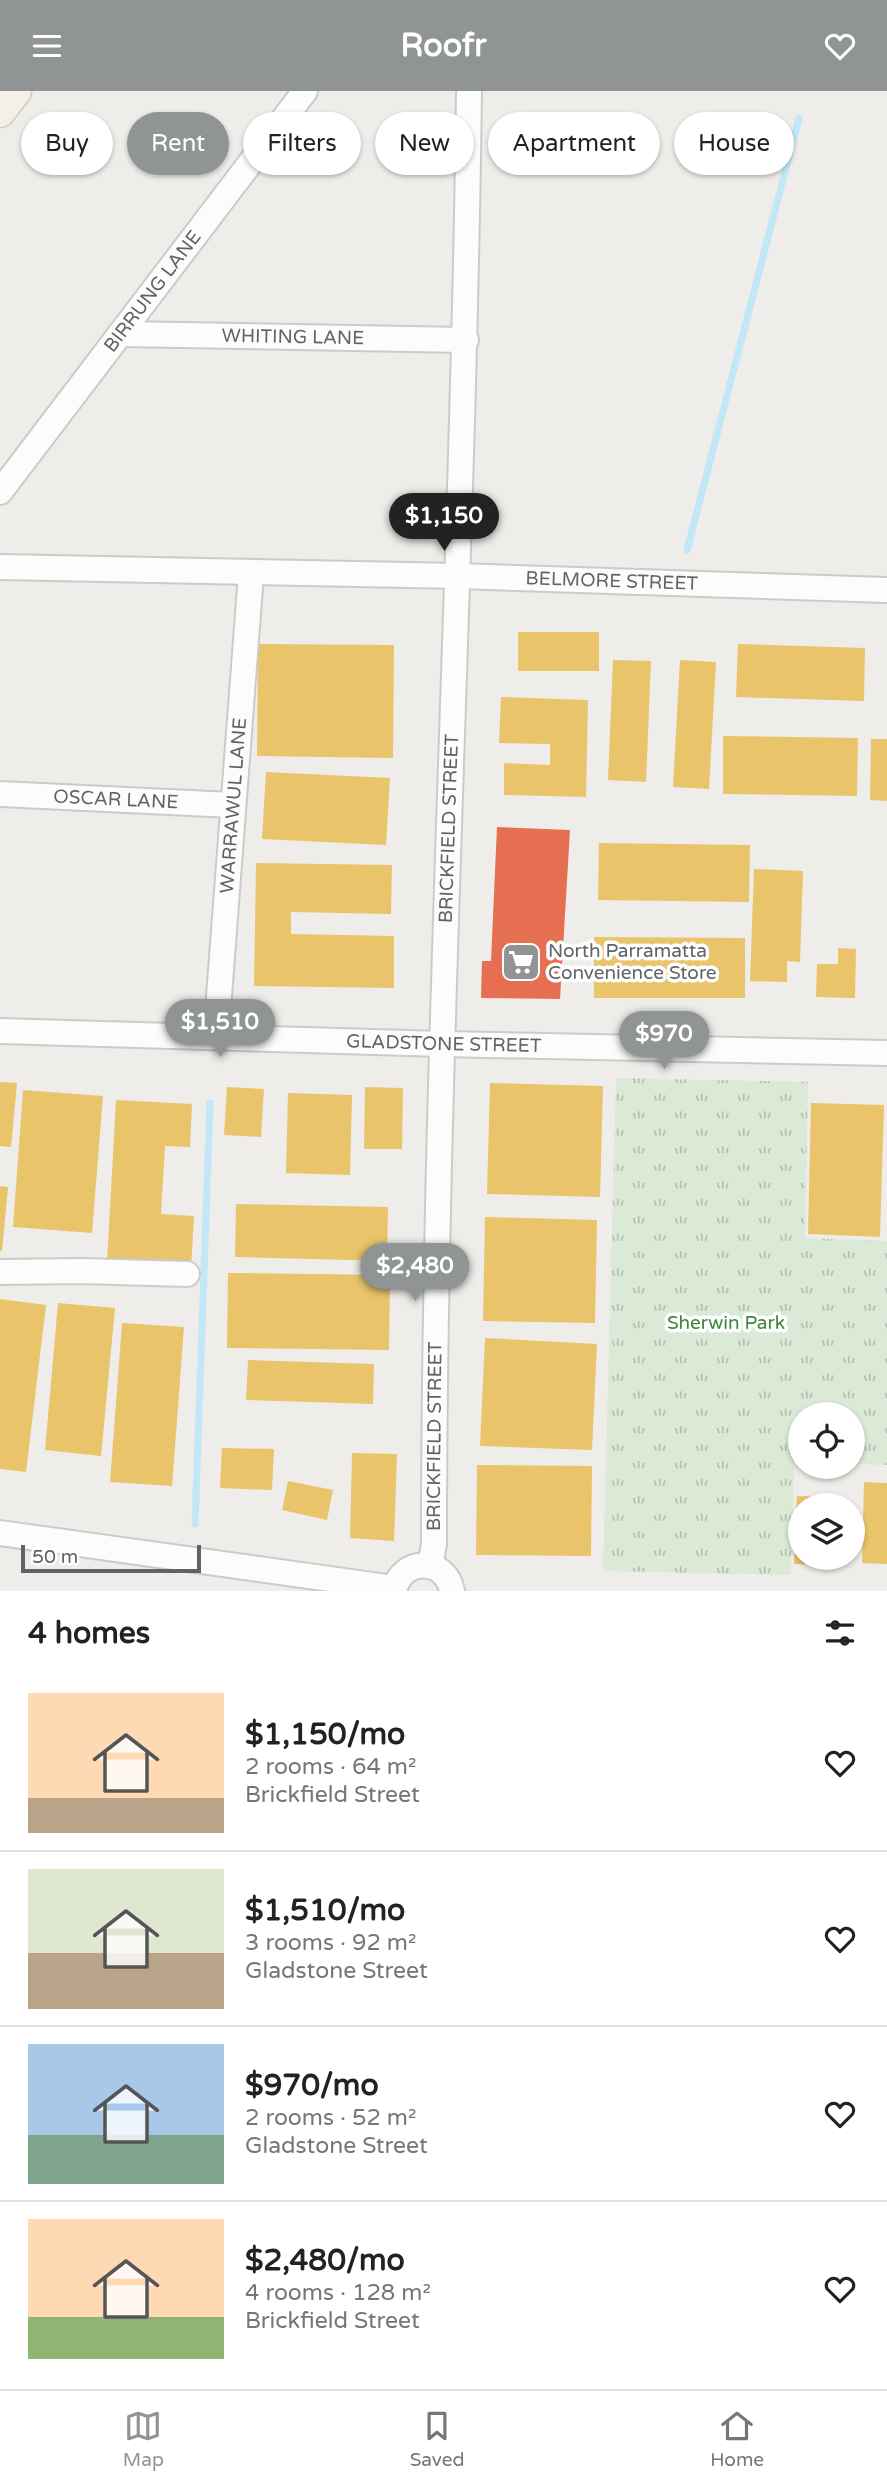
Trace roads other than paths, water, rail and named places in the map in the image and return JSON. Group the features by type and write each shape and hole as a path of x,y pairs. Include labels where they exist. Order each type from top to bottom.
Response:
{"main road":[{"path":"0,112 16,91"}],"street":[{"name":"BIRRUNG LANE","path":"0,492 305,91"},
{"name":"BRICKFIELD STREET","path":"430,1566 435,1544 442,1044 466,340 469,91"},
{"name":"WHITING LANE","path":"120,334 466,340"},
{"name":"BELMORE STREET","path":"0,567 458,576 887,590"},
{"name":"WARRAWUL LANE","path":"216,1036 251,574"},
{"name":"OSCAR LANE","path":"0,794 232,805"},
{"name":"GLADSTONE STREET","path":"0,1031 887,1053"},
{"path":"0,1272 187,1274"},
{"path":"0,1534 394,1589 404,1572 421,1565 430,1566 446,1576 452,1591"}],"waterway":[{"path":"687,550 799,118"},
{"path":"195,1524 210,1103"}],"place":[{"name":"North Parramatta Convenience Store","path":"521,962"}],"park label":[{"name":"Sherwin Park","path":"726,1323"}]}
